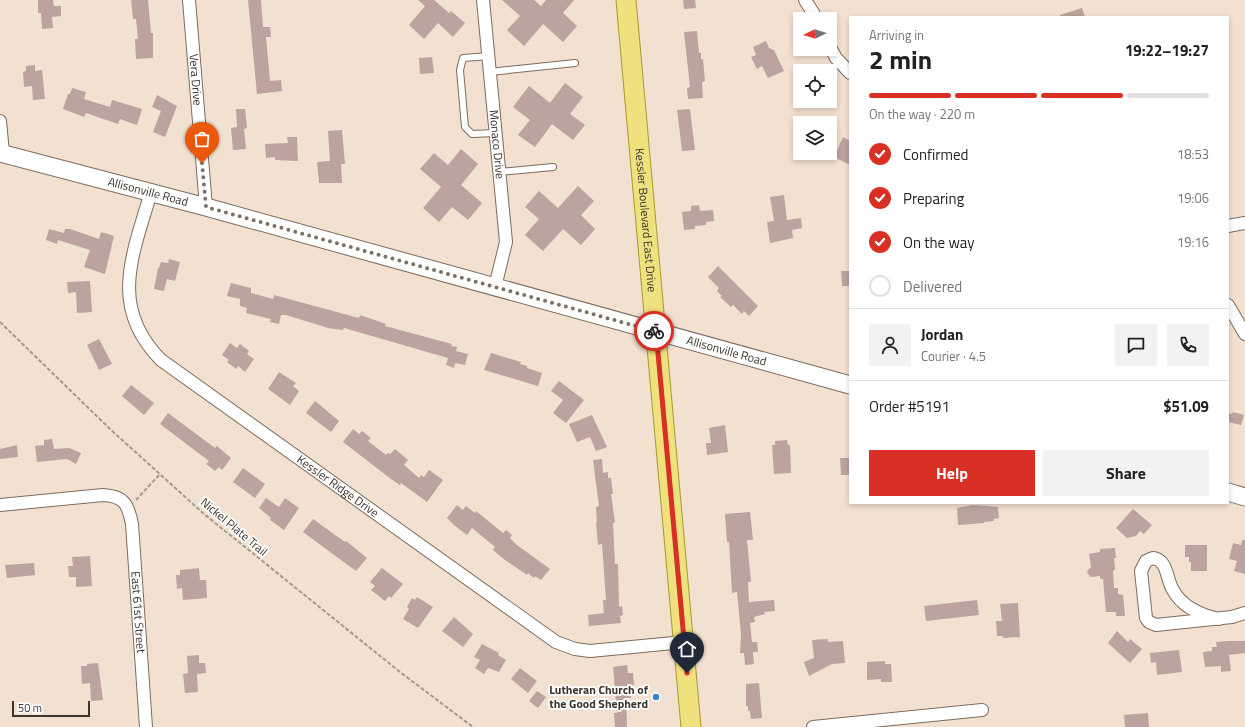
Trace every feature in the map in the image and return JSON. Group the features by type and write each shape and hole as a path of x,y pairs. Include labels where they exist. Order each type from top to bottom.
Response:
{"main road":[{"name":"Kessler Boulevard East Drive","path":"626,0 691,727"},
{"name":"Allisonville Road","path":"1,153 206,207 849,386"},
{"path":"1229,492 1245,497"}],"street":[{"name":"Vera Drive","path":"189,0 206,207"},
{"name":"Monaco Drive","path":"484,0 506,242 495,287"},
{"path":"805,0 813,12"},
{"path":"835,56 849,73"},
{"path":"0,121 1,153"},
{"name":"Kessler Ridge Drive","path":"151,192 131,263 128,292 135,325 144,342 161,360 556,642 576,649 590,650 684,642"},
{"path":"1229,226 1245,223"},
{"path":"1229,307 1245,334"},
{"path":"0,505 103,495 125,504"},
{"name":"East 61st Street","path":"125,504 132,524 146,727"},
{"path":"1219,618 1199,613 1190,608 1179,598 1173,591 1165,566 1160,560 1153,558 1144,563 1141,571 1146,618 1149,622 1156,625 1219,618 1245,614"},
{"path":"813,727 982,710"}],"lane":[{"path":"489,56 463,58 460,70 466,127 472,134 496,133"},
{"path":"490,72 575,63"},
{"path":"499,172 553,167"}],"path":[{"name":"Nickel Plate Trail","path":"0,322 204,514 400,672 473,727"},
{"path":"125,504 160,474"}],"building":[{"path":"38,0 53,0 54,6 61,6 61,16 52,17 53,28 42,29 41,13 38,13"},
{"path":"131,0 148,0 151,33 153,33 153,58 136,59 135,39 138,39 136,19 133,19"},
{"path":"248,0 261,0 263,27 270,27 271,37 266,37 270,81 281,80 282,91 257,94"},
{"path":"418,0 434,0 449,13 451,11 465,23 453,37 438,23 424,39 409,25 425,6"},
{"path":"502,0 534,0 541,6 546,0 574,0 563,13 577,26 563,42 543,24 524,46 507,30 520,16"},
{"path":"683,0 695,0 696,8 684,9"},
{"path":"1082,8 1085,16 1060,16"},
{"path":"697,31 699,53 701,53 701,59 703,59 705,81 702,82 703,98 688,99 687,88 690,87 684,32"},
{"path":"766,41 769,48 774,50 784,71 768,78 762,66 757,69 751,57 756,55 753,47"},
{"path":"432,57 434,73 420,74 419,58"},
{"path":"35,65 35,71 42,70 45,99 33,100 32,86 24,87 23,72 26,71 26,66"},
{"path":"565,83 583,97 570,114 585,125 573,140 552,124 535,147 518,135 530,120 513,107 529,86 550,103"},
{"path":"72,88 86,92 84,99 110,107 112,100 142,109 137,125 120,119 118,124 86,113 84,117 63,109 68,94 70,94"},
{"path":"157,95 177,106 165,137 153,132 161,111 152,107"},
{"path":"236,109 245,109 247,128 244,129 246,149 233,150 231,128 237,127"},
{"path":"690,109 695,150 682,151 677,110"},
{"path":"342,130 345,164 341,164 342,183 319,183 317,162 330,161 328,131"},
{"path":"287,137 297,137 298,161 275,160 275,157 266,158 265,144 288,143"},
{"path":"843,137 849,140 849,164 837,158 837,150"},
{"path":"461,149 478,164 461,185 482,203 468,220 452,207 439,222 423,208 441,187 420,169 434,153 448,165"},
{"path":"578,186 594,201 581,215 595,229 581,245 563,229 543,251 525,235 539,219 525,207 539,191 558,208"},
{"path":"784,195 787,220 801,218 802,228 792,230 793,238 770,243 767,222 774,221 770,197"},
{"path":"699,205 700,211 713,210 714,221 706,222 706,225 695,226 695,229 684,230 682,212 691,211 691,206"},
{"path":"49,229 64,233 65,229 70,229 99,239 101,232 114,236 105,274 84,267 90,250 58,240 57,244 46,240"},
{"path":"169,259 180,262 175,281 167,279 164,291 154,289 158,268 161,262 168,263"},
{"path":"718,266 758,306 749,316 744,311 742,314 733,305 731,307 720,297 722,296 717,291 719,288 708,277"},
{"path":"841,271 849,271 849,286 842,286"},
{"path":"90,281 92,312 77,313 76,292 68,293 67,282"},
{"path":"231,283 251,288 251,293 273,299 274,295 359,318 360,315 386,324 385,326 452,344 451,346 457,347 456,351 468,354 465,365 455,363 454,368 446,365 448,358 344,328 343,330 328,328 286,315 281,315 279,324 270,322 271,319 246,313 247,308 240,306 240,299 227,296"},
{"path":"99,339 112,364 99,370 87,345"},
{"path":"230,343 237,348 240,344 249,351 247,354 254,359 245,372 238,366 236,369 227,362 229,360 222,355"},
{"path":"491,353 521,362 520,364 527,366 527,368 542,373 538,386 484,370"},
{"path":"279,372 296,383 293,386 299,391 290,405 268,389"},
{"path":"559,381 584,400 566,423 553,413 563,400 551,391"},
{"path":"131,385 154,403 144,415 122,396"},
{"path":"315,401 339,421 331,432 306,413"},
{"path":"1233,412 1244,415 1241,425 1229,422 1229,413 1232,414"},
{"path":"168,413 215,448 217,446 231,458 222,470 219,467 215,471 206,464 209,461 160,424"},
{"path":"592,415 607,447 596,451 590,437 577,442 569,424"},
{"path":"725,425 728,452 707,455 706,443 711,443 709,428"},
{"path":"353,429 359,434 362,431 371,438 368,441 386,455 388,453 390,454 395,449 408,460 404,465 419,478 421,475 424,477 429,470 443,480 427,502 401,483 400,485 391,479 343,442"},
{"path":"52,439 54,449 69,448 81,453 76,464 67,459 37,462 35,446 44,445 44,440"},
{"path":"787,440 788,445 790,445 791,473 774,474 772,445 775,445 775,441"},
{"path":"17,445 18,457 0,459 0,449"},
{"path":"840,458 849,458 849,475 841,475"},
{"path":"602,459 603,473 608,472 608,478 611,478 613,494 611,494 615,522 613,523 615,564 618,564 619,607 622,606 623,615 620,616 621,623 589,626 588,615 604,613 603,600 606,600 602,544 598,545 596,507 599,506 593,460"},
{"path":"243,468 265,484 255,498 233,482"},
{"path":"266,498 279,507 285,498 299,508 284,530 270,520 271,518 259,508"},
{"path":"457,505 463,510 466,506 475,513 476,511 503,533 506,530 512,535 510,538 517,545 550,569 541,580 535,576 534,578 505,560 493,550 495,547 472,528 467,535 447,518"},
{"path":"973,505 998,507 999,518 994,519 994,521 984,523 958,525 957,508"},
{"path":"1133,509 1152,525 1144,534 1140,531 1136,536 1127,538 1116,528"},
{"path":"750,512 753,540 747,540 751,582 748,582 749,602 774,600 775,611 764,612 765,614 754,617 755,622 750,623 752,642 757,642 758,652 753,652 754,664 745,665 744,653 740,653 741,634 737,592 732,593 729,542 727,542 725,514"},
{"path":"313,519 345,542 346,541 367,558 356,571 303,532"},
{"path":"1242,540 1245,540 1245,574 1234,571 1237,561 1229,559 1233,543 1241,545"},
{"path":"1185,545 1207,545 1207,571 1191,571 1191,562 1189,562 1189,557 1185,557"},
{"path":"1115,548 1116,558 1114,558 1115,569 1113,571 1114,588 1118,588 1118,594 1123,595 1125,616 1116,616 1116,612 1106,612 1103,579 1100,579 1100,576 1091,577 1087,571 1091,567 1089,554 1100,552 1100,549"},
{"path":"90,556 92,586 76,587 76,577 69,577 68,566 73,566 72,557"},
{"path":"34,563 35,575 7,578 5,565"},
{"path":"199,568 200,580 206,580 207,598 183,600 182,588 177,589 176,575 180,575 180,570"},
{"path":"382,568 403,584 391,598 389,596 385,601 371,590 375,586 370,582"},
{"path":"417,597 433,607 418,628 403,619 409,609 407,607 412,598 415,600"},
{"path":"977,600 979,615 926,621 924,606"},
{"path":"1018,603 1020,637 1003,638 1003,636 997,636 996,621 1002,621 1000,604"},
{"path":"454,617 473,634 463,647 442,631"},
{"path":"1117,631 1128,642 1130,639 1142,649 1130,663 1108,643"},
{"path":"828,639 828,642 843,641 845,663 832,664 809,676 804,662 814,658 812,640"},
{"path":"1245,641 1245,653 1229,655 1231,671 1221,672 1221,666 1205,667 1203,652 1212,651 1212,647 1217,647 1216,642"},
{"path":"482,644 499,653 498,655 506,660 499,672 488,668 484,674 475,668 480,660 474,657"},
{"path":"1179,650 1182,672 1157,675 1156,662 1151,663 1150,653"},
{"path":"199,655 199,663 205,663 206,673 197,674 198,692 185,693 183,674 188,673 187,656"},
{"path":"885,661 885,664 891,664 892,682 881,682 881,679 867,680 867,662"},
{"path":"98,663 103,700 91,701 90,683 82,684 81,666"},
{"path":"627,665 628,673 633,673 634,685 630,685 631,698 626,698 627,727 615,727 614,713 617,713 613,667"},
{"path":"520,668 537,681 528,693 511,679"},
{"path":"759,683 762,718 751,719 750,711 748,711 748,706 746,706 746,684"},
{"path":"537,691 546,697 538,708 529,701"},
{"path":"1148,713 1149,727 1125,727 1124,715"}],"way so far":[{"path":"202,163 206,207 654,331"}],"place":[{"name":"Lutheran Church of the Good Shepherd","path":"656,697"}],"route":[{"path":"654,331 656,331 664,412 687,673"}]}
